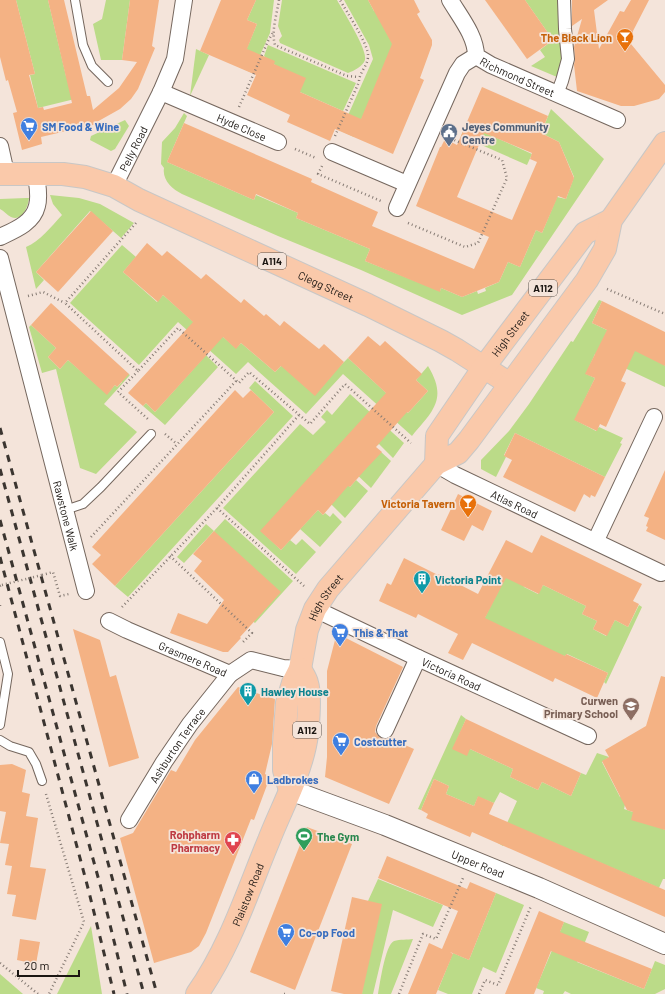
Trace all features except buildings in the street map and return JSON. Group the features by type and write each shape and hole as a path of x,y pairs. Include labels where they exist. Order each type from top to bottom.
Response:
{"main road":[{"name":"High Street","path":"300,669 307,630 318,605 339,577 436,464 458,453 510,384 587,280 605,249 611,220 665,143"},
{"name":"A114","path":"3,174 63,174 78,176 114,186"},
{"name":"Clegg Street","path":"114,186 139,200 374,308 441,341 510,384"},
{"name":"High Street","path":"436,464 437,436 484,367 585,233 611,220"},
{"name":"A112","path":"290,790 299,770 306,745 309,705 307,683 300,669"},
{"name":"Plaistow Road","path":"197,994 235,926 290,790"}],"street":[{"name":"Pelly Road","path":"114,186 161,92 175,59 184,0"},
{"name":"Richmond Street","path":"450,0 472,38 476,48 476,56 491,65 617,120"},
{"path":"557,94 568,59 564,29 564,0"},
{"path":"395,212 457,73 463,64 476,56"},
{"name":"Hyde Close","path":"161,92 278,142"},
{"path":"0,146 3,174"},
{"path":"330,151 407,184"},
{"path":"0,237 28,221 35,213 38,204 36,174"},
{"name":"Rawstone Walk","path":"0,258 86,591"},
{"path":"596,540 654,417"},
{"name":"Atlas Road","path":"436,464 455,475 596,540 661,573"},
{"name":"Victoria Road","path":"318,605 418,658 588,736"},
{"name":"Grasmere Road","path":"109,621 230,674 251,660 283,668 300,669"},
{"path":"385,730 418,658"},
{"name":"Ashburton Terrace","path":"129,820 164,762 190,724 230,674"},
{"name":"Upper Road","path":"290,790 385,825 471,860 539,888 665,944"}],"lane":[{"path":"75,0 83,45 92,66 108,82"},
{"path":"65,510 83,504 151,434"},
{"path":"0,642 8,674 0,725"},
{"path":"0,740 10,746 29,752 36,764 42,781"}],"path":[{"path":"279,0 273,40 274,46 347,76 359,77"},
{"path":"340,0 368,52 367,62 359,77 359,82 330,151 318,174 465,247 478,243 507,178 502,160 431,130"},
{"path":"233,122 268,41 274,31"},
{"name":"Hyde Close","path":"278,142 317,159"},
{"path":"65,303 135,226 138,220"},
{"path":"602,286 665,314"},
{"path":"12,301 43,292 65,303 138,371"},
{"path":"152,423 118,392 178,328 237,380"},
{"name":"Rawstone Walk","path":"88,542 91,536 237,380 239,383 249,372 310,424 345,384 411,443"},
{"path":"109,621 217,508 299,415"},
{"path":"162,432 177,444"},
{"path":"217,508 318,605"},
{"path":"170,556 252,633 242,643"},
{"path":"0,586 53,572 60,596 64,595"},
{"path":"42,781 84,922 48,994"},
{"path":"399,994 423,934 436,939 471,860"},
{"path":"479,994 485,980 498,985 539,888"},
{"path":"0,963 38,994"}],"green space":[{"path":"16,0 48,0 66,76 87,96 38,108 30,75 35,74"},
{"path":"106,0 130,0 122,60 101,60 93,24 102,19"},
{"path":"256,0 274,0 270,33 252,73 239,67 257,24 247,20"},
{"path":"282,0 337,0 363,48 365,60 362,64 355,70 348,73 280,43 279,40 282,36 278,26"},
{"path":"344,0 368,0 374,11 379,9 393,45 354,137 341,131 373,59 369,45"},
{"path":"525,0 560,0 562,4 559,29 563,59 557,77 531,66 545,57 540,50 553,40"},
{"path":"268,45 356,83 343,111 300,92 274,64 264,56"},
{"path":"196,49 209,55 190,96"},
{"path":"551,109 604,159 512,295 462,315 361,270 182,194 168,184 164,168 161,164 162,142 175,128 184,113 187,116 167,162 254,200 256,195 298,213 296,218 370,249 365,261 440,291 441,288 462,297 477,291 478,294 486,291 485,288 499,282 508,262 520,267 536,230 542,233 557,197 566,199 574,177 559,142 541,133"},
{"path":"125,120 129,126 115,149 111,151 90,140 91,136"},
{"path":"466,124 532,154 527,165 461,136"},
{"path":"50,195 79,198 100,204 134,223 121,238 90,211 36,272 44,280 36,289 26,247 41,237 62,215 53,204"},
{"path":"29,198 24,213 21,216 15,218 11,217 0,209 0,199"},
{"path":"122,245 136,257 123,272 157,302 163,295 197,325 202,319 236,348 241,343 275,372 281,366 339,367 348,358 408,413 428,391 416,380 428,366 437,387 437,396 432,412 412,436 343,374 306,414 248,362 236,374 178,322 139,365 70,303"},
{"path":"599,300 602,301 592,323 660,355 665,366 665,387 595,354 586,374 595,378 575,420 596,431 599,427 623,438 620,443 622,444 605,477 515,433 504,455 506,457 496,477 481,469 481,460 509,431 529,404 571,341 573,342"},
{"path":"31,325 56,348 48,357 60,369 68,360 107,394 115,385 117,387 122,382 120,380 127,373 130,375 104,404 137,432 96,474 80,468 56,369 42,373 29,327"},
{"path":"206,355 218,367 165,425 143,406 146,403 155,412"},
{"path":"255,381 293,416 128,597 115,586 274,412 249,388"},
{"path":"350,394 404,443 393,458 379,444 261,531 281,550 290,540 296,545 302,539 316,552 296,574 223,508 300,424 313,435 326,422 321,417 327,410 332,415"},
{"path":"381,452 391,461 371,488 353,471"},
{"path":"356,480 368,491 345,518 327,500 344,482 350,487"},
{"path":"318,510 323,515 325,513 330,517 333,513 342,522 320,547 300,529"},
{"path":"225,519 293,581 255,623 248,617 214,531"},
{"path":"206,524 214,531 184,563 177,557"},
{"path":"515,558 524,587 538,594 543,585 586,606 582,614 597,621 593,629 606,636 615,620 628,627 639,605 642,607 606,684 604,682 608,673 567,654 565,656 473,641"},
{"path":"461,715 466,719 453,749 470,749 513,769 510,777 538,790 542,782 571,796 581,773 586,775 597,753 609,757 602,762 620,797 628,792 624,809 633,812 665,830 665,879 663,879 654,899 657,887 512,825 503,846 498,843 517,801 500,792 494,803 478,797 474,806 446,794 449,786 434,779 421,810 418,809"},
{"path":"378,879 443,905 433,927 393,910 373,994 362,994 368,901"},
{"path":"496,893 524,905 496,973 483,967 472,994 448,994 438,990 453,953 469,960"},
{"path":"564,922 589,932 577,962 644,989 655,961 665,965 665,989 655,994 571,994 565,991 563,994 543,994 544,991 536,988"},
{"path":"91,926 102,994 57,994"},
{"path":"413,939 391,994 378,994 386,957 391,944 396,940"},
{"path":"0,974 23,994 0,994"}],"railway":[{"path":"0,428 157,994"},
{"path":"0,469 144,994"},
{"path":"0,520 101,888 127,994"},
{"path":"0,557 89,892 114,994"}],"place":[{"name":"The Black Lion","path":"625,52"},
{"name":"SM Food & Wine","path":"29,141"},
{"name":"Jeyes Community Centre","path":"449,147"},
{"name":"Victoria Tavern","path":"468,518"},
{"name":"Victoria Point","path":"422,594"},
{"name":"This & That","path":"340,647"},
{"name":"Hawley House","path":"248,706"},
{"name":"Curwen Primary School","path":"631,721"},
{"name":"Costcutter","path":"341,756"},
{"name":"Ladbrokes","path":"254,794"},
{"name":"The Gym","path":"304,851"},
{"name":"Rohpharm Pharmacy","path":"233,855"},
{"name":"Co-op Food","path":"286,947"}]}
